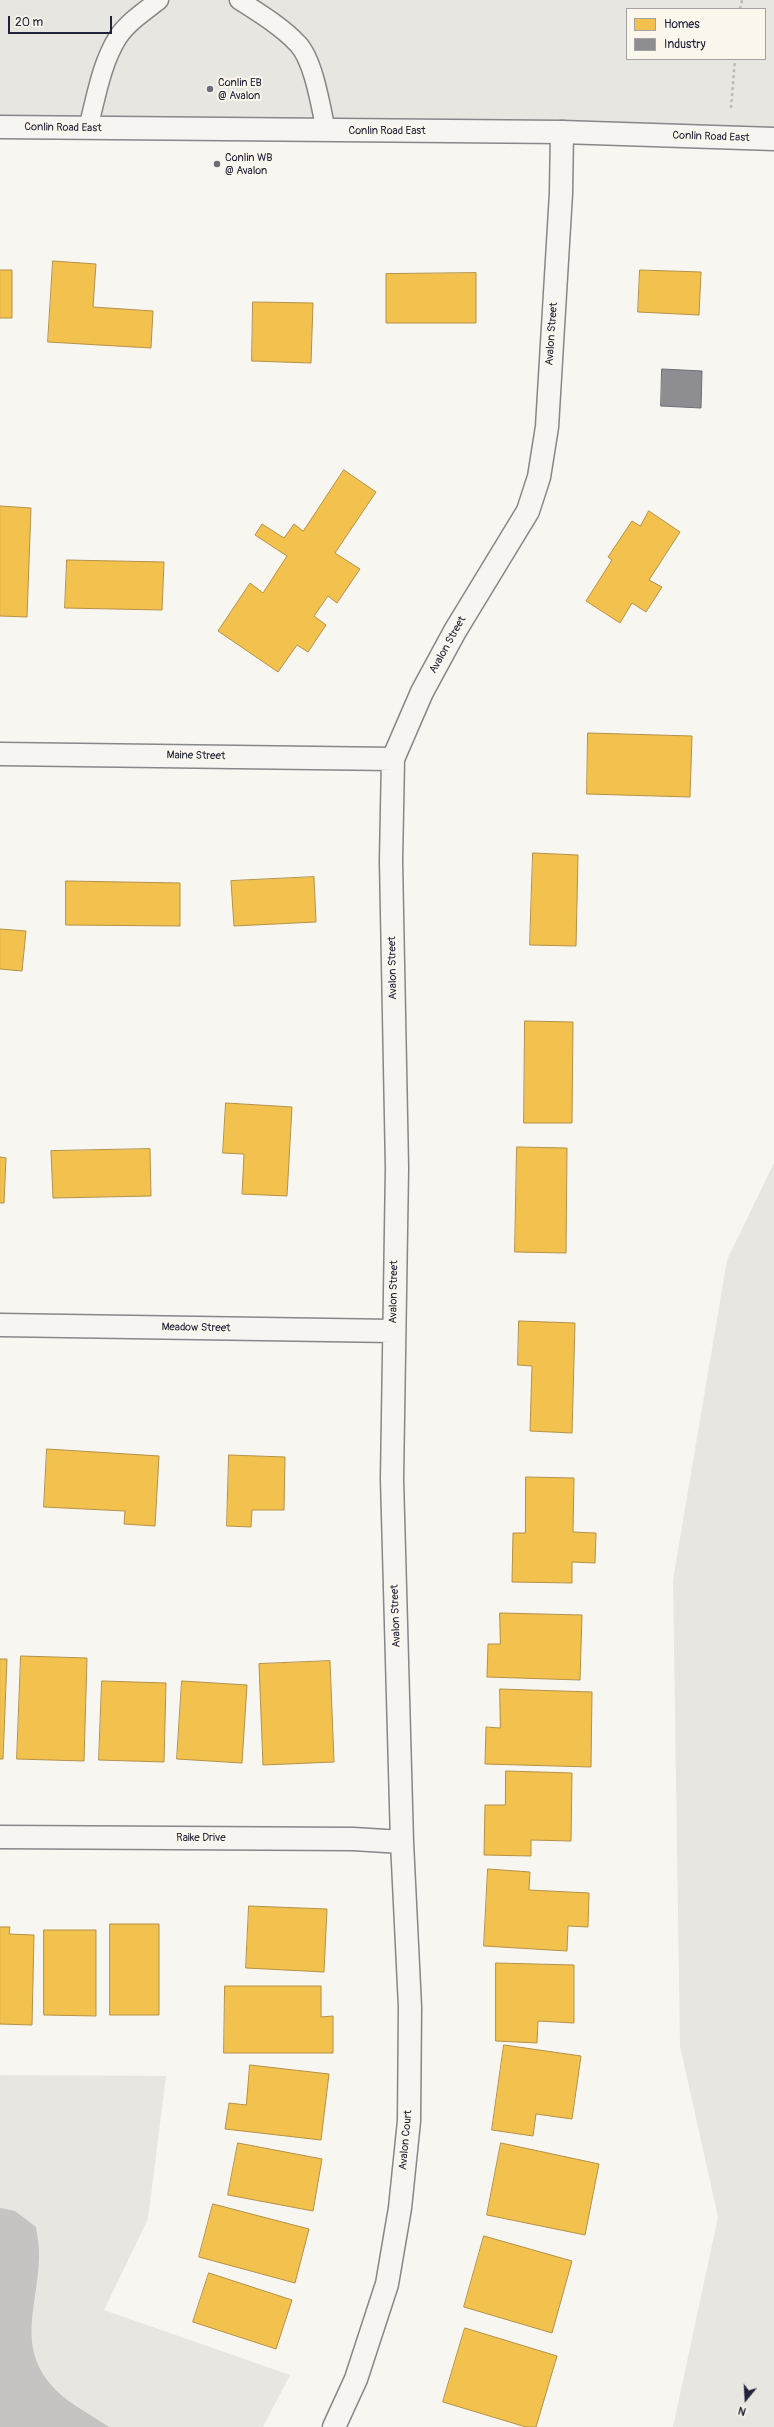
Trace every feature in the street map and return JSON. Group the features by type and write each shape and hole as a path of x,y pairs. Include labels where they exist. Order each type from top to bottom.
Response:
{"street":[{"name":"Conlin Road East","path":"0,127 562,132 774,139"},
{"name":"Avalon Street","path":"402,1842 392,1479 393,1331 397,1168 391,861 393,759 422,692 455,631 528,511 539,477 547,427 561,193 562,132"},
{"name":"Maine Street","path":"0,754 393,759"},
{"name":"Meadow Street","path":"0,1325 393,1331"},
{"name":"Raike Drive","path":"0,1837 354,1838 402,1842"},
{"name":"Avalon Court","path":"334,2427 356,2379 387,2284 400,2208 409,2121 410,2014 402,1842"}],"lane":[{"path":"88,128 104,68 118,37 135,19 159,0"},
{"path":"239,0 266,16 299,45 312,72 326,131"}],"path":[{"path":"730,138 735,60"}],"shaded area":[{"path":"0,0 774,0 774,139 0,121"},
{"path":"774,1163 774,2427 673,2427 718,2217 680,2046 673,1580 727,1260"},
{"path":"0,2075 166,2076 148,2219 104,2310 290,2375 263,2427 0,2427"},
{"path":"0,2208 15,2211 36,2227 39,2249 38,2271 33,2308 32,2343 36,2360 45,2376 59,2393 77,2407 109,2427 0,2427"}],"building: Homes":[{"path":"53,261 96,264 93,307 153,311 151,348 48,342"},
{"path":"0,270 12,270 12,318 0,318"},
{"path":"640,270 701,272 699,315 638,312"},
{"path":"476,273 476,323 386,323 386,274"},
{"path":"253,302 313,303 311,363 252,361"},
{"path":"344,470 376,492 335,553 360,569 337,603 328,596 314,616 326,625 308,652 297,645 278,672 218,631 250,583 263,593 287,556 255,535 262,524 284,538 294,524 303,531"},
{"path":"0,506 31,508 27,617 0,616"},
{"path":"649,511 680,532 649,580 662,587 646,612 632,603 620,623 586,601 612,560 608,557 632,521 640,526"},
{"path":"67,560 164,562 162,610 65,608"},
{"path":"588,733 692,736 690,797 587,794"},
{"path":"533,853 578,855 576,946 530,945"},
{"path":"314,877 316,922 234,926 231,881"},
{"path":"66,881 180,883 180,926 66,925"},
{"path":"0,929 26,931 22,971 0,969"},
{"path":"525,1021 573,1022 572,1123 524,1123"},
{"path":"226,1103 292,1107 287,1196 242,1194 244,1154 223,1153"},
{"path":"517,1147 567,1148 566,1253 515,1252"},
{"path":"150,1149 151,1196 53,1198 51,1151"},
{"path":"0,1157 6,1158 4,1203 0,1203"},
{"path":"519,1321 575,1323 572,1433 530,1431 532,1366 518,1365"},
{"path":"47,1449 159,1456 155,1526 124,1524 125,1511 44,1507"},
{"path":"229,1455 285,1457 284,1510 252,1510 251,1527 227,1526"},
{"path":"526,1477 574,1478 573,1532 596,1533 595,1563 572,1562 572,1583 512,1582 513,1533 525,1533"},
{"path":"500,1613 582,1615 580,1680 487,1677 488,1644 500,1644"},
{"path":"21,1656 87,1658 84,1761 17,1759"},
{"path":"0,1659 7,1659 3,1759 0,1759"},
{"path":"330,1661 334,1762 263,1765 259,1664"},
{"path":"102,1681 166,1683 164,1762 99,1760"},
{"path":"182,1681 247,1685 242,1763 177,1759"},
{"path":"500,1689 592,1692 591,1767 485,1764 486,1727 500,1728"},
{"path":"506,1771 572,1773 571,1841 531,1840 531,1856 484,1855 485,1805 505,1805"},
{"path":"488,1869 530,1872 529,1890 589,1893 588,1927 568,1926 567,1951 484,1946"},
{"path":"249,1906 327,1909 324,1972 246,1968"},
{"path":"110,1924 159,1924 159,2015 110,2015"},
{"path":"0,1927 10,1927 9,1934 34,1935 32,2025 0,2024"},
{"path":"44,1930 96,1930 96,2016 44,2015"},
{"path":"496,1963 574,1965 574,2023 538,2021 537,2043 496,2041"},
{"path":"225,1986 321,1986 321,2017 333,2016 333,2053 224,2053"},
{"path":"504,2045 581,2056 572,2119 536,2114 533,2136 492,2130"},
{"path":"250,2065 329,2074 321,2140 225,2129 229,2103 246,2105"},
{"path":"238,2143 322,2159 313,2211 228,2195"},
{"path":"501,2143 599,2164 585,2235 487,2215"},
{"path":"213,2204 309,2229 295,2283 199,2257"},
{"path":"484,2236 572,2261 552,2333 464,2307"},
{"path":"209,2273 292,2300 276,2349 193,2322"},
{"path":"465,2328 557,2356 536,2427 526,2427 443,2402"}],"building: Industry":[{"path":"662,369 702,371 701,408 661,406"}],"place":[{"name":"Conlin EB @ Avalon","path":"210,89"},
{"name":"Conlin WB @ Avalon","path":"217,164"}]}
